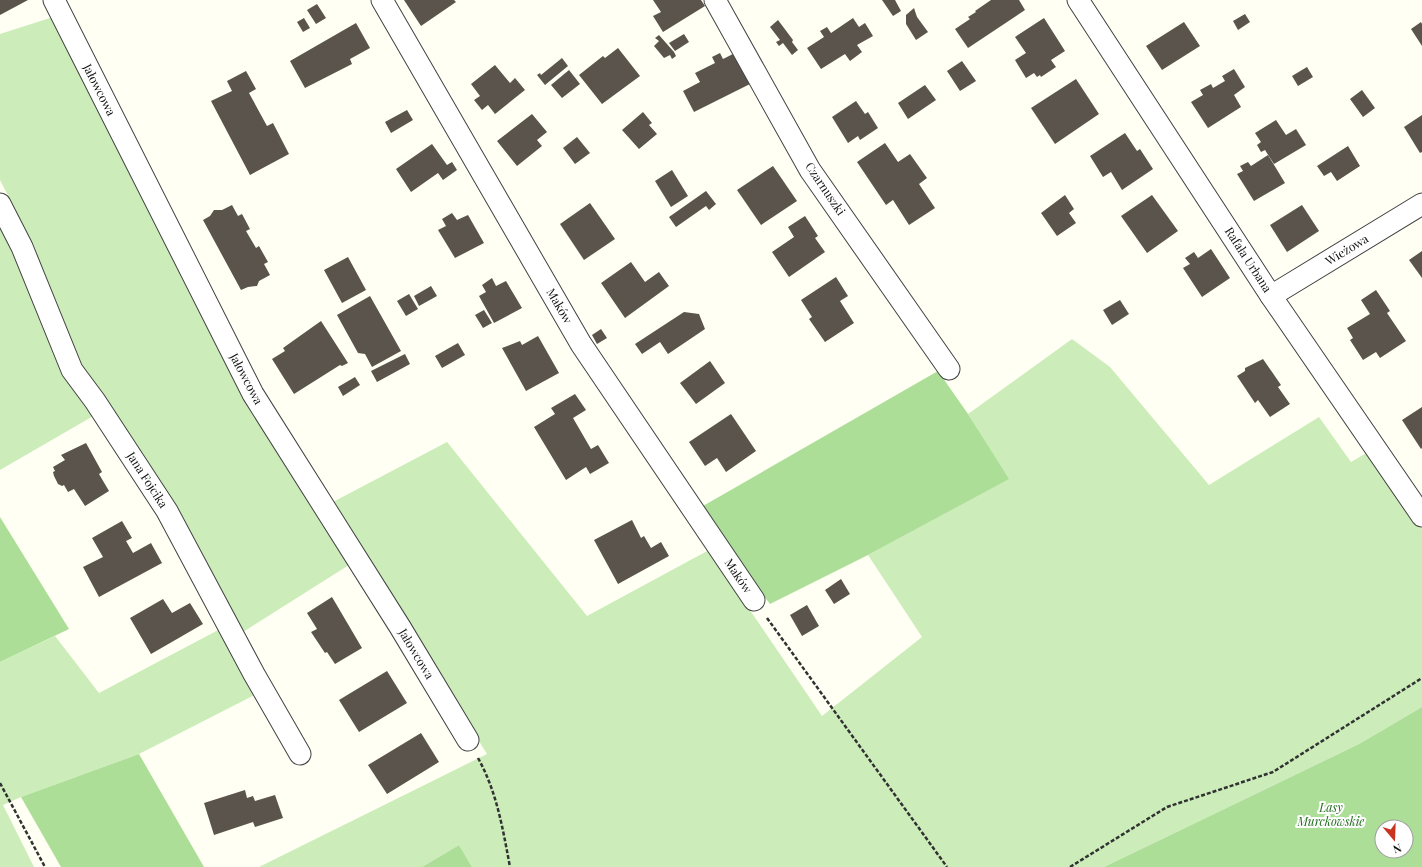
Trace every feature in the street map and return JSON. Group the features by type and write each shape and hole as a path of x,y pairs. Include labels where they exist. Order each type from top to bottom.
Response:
{"street":[{"name":"Jałowcowa","path":"54,0 253,394 400,627 468,740"},
{"name":"Maków","path":"382,0 581,344 754,600"},
{"name":"Czarnuszki","path":"715,0 810,170 949,369"},
{"name":"Rafała Urbana","path":"1078,0 1271,296 1422,516"},
{"name":"Jana Fojcika","path":"0,204 22,247 72,370 95,400 167,511 254,674 300,754"},
{"name":"Wieżowa","path":"1271,296 1422,204"}],"path":[{"path":"754,600 947,867"},
{"path":"1070,867 1167,806 1274,772 1422,678"},
{"path":"468,740 485,771 500,814 510,867"},
{"path":"0,783 45,867"}],"green space":[{"path":"53,17 349,565 243,632 270,687 139,754 3,805 34,867 0,867 0,662 55,636 99,693 224,627 95,415 0,470 0,213 21,221 0,180 0,34"},
{"path":"1072,339 1110,367 1209,485 1319,417 1351,462 1368,452 1422,529 1422,707 1359,744 1104,867 472,867 459,845 422,867 259,867 487,754 331,503 447,442 587,616 709,550 822,716 922,637 868,555 1008,479 968,414"},
{"path":"938,371 968,414 1009,479 868,555 770,604 724,542 703,506"},
{"path":"0,517 69,629 0,662"},
{"name":"Lasy Murckowskie","path":"1422,707 1422,867 1104,867 1359,744"},
{"path":"139,754 204,867 61,867 21,797"},
{"path":"459,845 472,867 422,867"}],"building":[{"path":"0,0 28,0 0,15"},
{"path":"404,0 454,0 456,2 421,26"},
{"path":"653,0 701,0 705,6 663,32 653,16 661,12"},
{"path":"882,0 895,0 901,11 893,16"},
{"path":"991,0 1019,0 1025,10 968,48 955,29 970,19 968,17"},
{"path":"317,4 326,18 316,24 307,10"},
{"path":"914,8 917,17 928,32 916,40 906,24 906,15"},
{"path":"1245,14 1250,22 1238,30 1233,21"},
{"path":"304,18 310,28 303,32 297,22"},
{"path":"853,18 859,27 865,23 873,36 857,45 862,52 850,61 845,54 821,69 807,48 824,37 820,31 827,27 831,33"},
{"path":"1044,18 1065,51 1051,60 1056,67 1041,77 1040,75 1037,77 1034,73 1026,78 1015,60 1026,53 1015,37"},
{"path":"778,20 793,40 792,42 798,50 792,55 783,43 779,46 776,42 780,40 770,27"},
{"path":"1184,22 1200,46 1162,70 1146,46"},
{"path":"1421,22 1422,24 1422,46 1411,29"},
{"path":"356,23 370,48 350,59 352,64 305,88 290,61"},
{"path":"684,34 689,42 675,51 669,43"},
{"path":"659,35 674,52 676,56 672,59 670,55 664,58 654,46 659,41 655,38"},
{"path":"618,48 640,76 602,104 579,75 603,56 605,58"},
{"path":"739,51 754,82 694,112 683,91 700,82 695,73 715,63 712,57 720,53 723,59"},
{"path":"562,58 568,66 545,85 537,75 540,73 541,75"},
{"path":"962,61 976,81 960,91 947,71"},
{"path":"495,65 510,83 515,78 525,90 495,114 488,105 482,110 474,100 480,96 471,84"},
{"path":"1307,67 1313,77 1298,86 1292,76"},
{"path":"1234,69 1245,87 1234,95 1241,107 1208,128 1191,102 1203,95 1200,90 1211,84 1213,88 1225,81 1222,76"},
{"path":"569,70 580,84 562,98 551,85"},
{"path":"246,71 256,89 249,93 267,126 273,123 289,154 250,175 211,101 232,91 227,81"},
{"path":"1076,79 1099,114 1055,144 1031,108"},
{"path":"925,85 936,100 908,119 898,103"},
{"path":"1362,90 1375,108 1363,117 1350,99"},
{"path":"856,101 865,114 868,112 878,128 860,140 858,136 848,143 832,117"},
{"path":"407,110 413,120 391,133 385,122"},
{"path":"643,112 652,123 649,125 657,134 639,149 622,130"},
{"path":"532,114 547,132 537,140 542,146 517,166 497,141"},
{"path":"1422,115 1422,152 1420,153 1404,127"},
{"path":"1276,120 1286,135 1296,129 1306,145 1274,164 1265,150 1261,152 1257,145 1261,142 1255,133"},
{"path":"1125,133 1137,151 1140,149 1153,169 1122,190 1111,172 1103,177 1090,156"},
{"path":"577,137 590,153 575,164 563,148"},
{"path":"885,143 898,162 910,154 927,178 919,184 935,208 909,225 893,200 886,205 857,162"},
{"path":"432,144 447,165 452,162 457,170 443,180 438,173 411,192 396,169"},
{"path":"1348,146 1360,166 1337,181 1331,172 1324,176 1317,166"},
{"path":"1268,155 1285,183 1254,201 1237,174 1243,171 1240,166 1248,162 1251,166"},
{"path":"773,166 797,201 761,225 737,190"},
{"path":"672,170 688,196 671,207 655,181"},
{"path":"706,191 716,204 709,210 706,206 676,227 669,217"},
{"path":"1065,195 1074,209 1069,213 1076,223 1057,236 1041,213"},
{"path":"1152,195 1178,231 1147,253 1121,216"},
{"path":"590,203 615,239 584,260 560,224"},
{"path":"232,205 238,216 242,214 250,229 246,231 256,248 259,246 268,262 264,264 270,275 259,281 257,286 248,287 241,290 203,220 210,216 214,210 222,210"},
{"path":"1302,205 1319,231 1287,252 1270,225"},
{"path":"452,213 457,220 468,215 484,243 455,258 438,230 446,226 442,219"},
{"path":"805,216 818,236 815,238 825,252 789,277 772,252 794,237 788,227"},
{"path":"1211,249 1230,278 1202,297 1183,268 1190,264 1185,258 1194,252 1198,258"},
{"path":"1422,251 1422,278 1409,260"},
{"path":"348,257 366,290 342,303 324,270"},
{"path":"631,262 645,282 659,272 669,286 625,318 601,283"},
{"path":"836,277 848,296 840,301 854,323 825,342 809,319 812,317 801,300"},
{"path":"492,278 496,286 506,281 522,308 494,323 479,296 486,292 482,285"},
{"path":"431,286 437,296 419,306 414,296"},
{"path":"1376,290 1390,311 1387,313 1406,341 1380,358 1376,352 1363,360 1350,340 1353,338 1347,328 1370,314 1361,300"},
{"path":"409,294 418,309 406,316 397,301"},
{"path":"370,296 401,351 372,367 365,354 358,353 337,315"},
{"path":"1120,300 1129,314 1112,325 1103,310"},
{"path":"484,310 492,323 483,328 475,315"},
{"path":"684,312 699,314 705,329 668,354 660,342 642,354 635,344"},
{"path":"321,321 348,363 342,366 340,365 294,394 272,359 285,351 283,348"},
{"path":"601,329 607,338 597,344 592,335"},
{"path":"538,336 559,373 526,391 502,348 520,341 522,345"},
{"path":"458,343 465,355 442,368 435,356"},
{"path":"405,354 410,364 377,382 371,371"},
{"path":"1263,359 1281,385 1278,387 1290,404 1270,417 1258,400 1255,403 1237,376 1245,371 1245,368"},
{"path":"710,361 725,383 696,404 680,383"},
{"path":"355,377 360,385 343,396 338,387"},
{"path":"575,394 586,410 573,418 591,449 598,445 609,463 590,474 586,467 566,480 534,427 555,414 551,408"},
{"path":"1422,407 1422,448 1421,449 1402,420"},
{"path":"731,414 756,451 726,472 717,458 705,466 689,442"},
{"path":"86,443 102,472 99,474 109,491 85,506 74,489 68,492 64,485 62,486 58,484 54,476 53,472 55,471 53,467 65,460 61,455"},
{"path":"632,520 641,538 644,536 651,548 661,542 669,556 618,584 594,540"},
{"path":"122,521 132,538 126,541 133,553 151,543 162,563 99,597 83,567 103,557 92,538"},
{"path":"841,579 850,594 834,604 825,590"},
{"path":"332,597 362,648 335,664 327,652 325,653 311,632 317,629 307,613"},
{"path":"163,599 172,613 190,603 203,624 151,654 130,618"},
{"path":"807,605 819,626 802,636 790,615"},
{"path":"387,671 407,703 359,732 339,700"},
{"path":"421,733 439,762 387,794 368,765"},
{"path":"245,790 247,798 253,796 255,801 275,795 283,818 255,827 253,822 214,835 204,803"}]}
